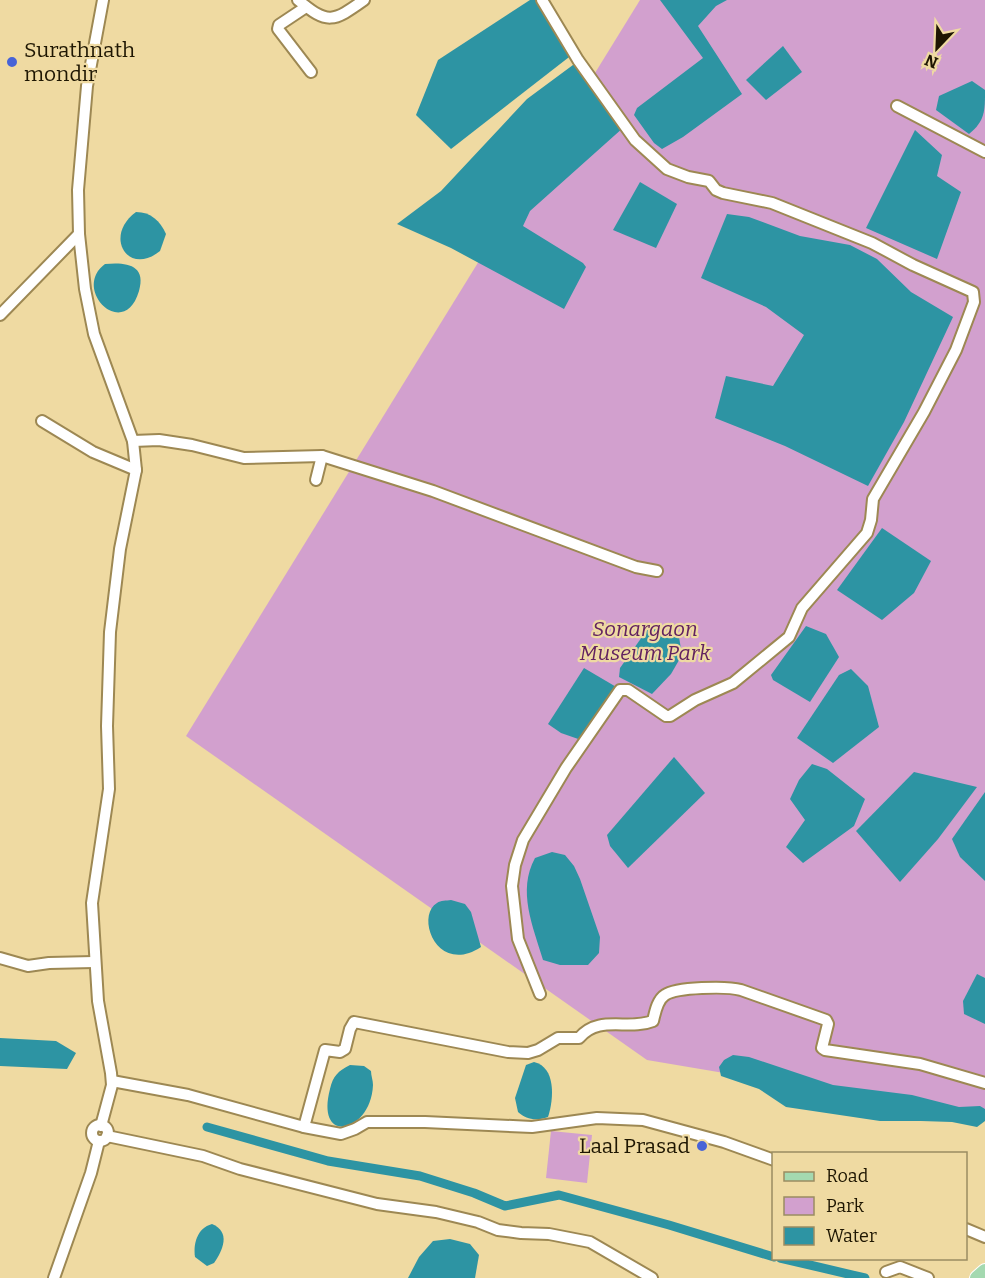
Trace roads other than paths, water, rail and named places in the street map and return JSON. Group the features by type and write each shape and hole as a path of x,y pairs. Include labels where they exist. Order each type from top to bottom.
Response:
{"main road":[{"path":"977,1278 985,1272"}],"street":[{"path":"54,1278 103,1134 111,1081 98,1001 92,903 109,789 107,726 110,632 120,549 136,470 133,441 94,334 79,234 78,190 87,86 103,0"},
{"path":"311,72 278,29 279,25 302,3 320,17 331,18 364,0"},
{"path":"540,994 518,939 512,886 515,865 523,840 566,768 620,690 628,690 666,716 670,716 695,700 733,683 789,637 802,608 867,533 873,500 930,402 956,350 974,302 973,292 913,265 872,243 772,203 723,193 716,190 710,181 688,177 667,169 635,140 578,60 542,0"},
{"path":"897,106 985,152"},
{"path":"0,315 79,234"},
{"path":"42,421 93,452 136,470"},
{"path":"133,441 159,440 192,445 244,458 322,456 433,491 636,567 657,571"},
{"path":"316,480 322,456"},
{"path":"0,958 28,966 94,962"},
{"path":"304,1127 325,1050 340,1052 345,1048 354,1022 508,1052 528,1053 558,1038 579,1038 590,1027 609,1024 643,1024 652,1021 660,999 677,990 731,988 741,990 826,1020 828,1024 822,1048 825,1050 920,1064 985,1083"},
{"path":"111,1081 188,1095 304,1127 341,1134 367,1122 532,1127 597,1118 643,1120 724,1142 772,1159"},
{"path":"103,1134 203,1156 240,1169 377,1204 436,1212 478,1222 498,1230 579,1239 590,1242 652,1278"},
{"path":"967,1229 985,1237"},
{"path":"886,1272 900,1263 928,1278"}],"water":[{"path":"530,0 538,0 573,54 451,149 416,115 438,60"},
{"path":"660,0 727,0 716,6 698,26 742,94 683,137 662,149 654,143 634,115 637,108 703,58"},
{"path":"783,46 802,72 766,100 746,80"},
{"path":"577,62 624,127 530,211 523,226 586,267 564,309 451,248 397,224 441,191 527,99"},
{"path":"972,81 985,90 985,104 981,120 969,134 936,110 939,96"},
{"path":"915,130 942,155 937,176 961,192 937,259 866,228"},
{"path":"640,182 677,204 656,248 613,230"},
{"path":"136,212 154,218 166,234 160,251 148,258 138,259 130,256 124,250 121,242 121,232 126,222"},
{"path":"727,214 749,217 800,236 850,245 877,259 911,292 953,317 904,422 868,486 785,446 715,418 726,376 773,386 804,335 766,307 701,278"},
{"path":"105,264 127,265 137,270 140,275 139,291 132,306 123,312 113,311 104,306 97,297 94,286 96,274"},
{"path":"882,528 931,561 914,593 882,620 837,590"},
{"path":"806,626 826,634 839,657 810,702 773,680 771,675"},
{"path":"649,627 679,637 682,655 671,674 652,694 619,677 620,668"},
{"path":"584,668 618,688 584,741 561,733 548,724"},
{"path":"851,669 868,686 879,727 833,763 797,738 839,675"},
{"path":"674,757 705,793 628,868 610,846 607,835"},
{"path":"812,764 827,769 865,799 854,826 803,863 786,847 805,820 790,799 799,780"},
{"path":"914,772 977,787 938,839 900,882 856,831"},
{"path":"985,792 985,881 960,857 952,839"},
{"path":"552,852 565,855 574,866 600,937 599,953 588,965 560,965 543,960 528,909 527,883 535,858"},
{"path":"451,900 465,904 471,912 481,947 466,954 452,954 442,949 434,941 430,930 428,919 431,910 439,902"},
{"path":"977,974 985,978 985,1024 964,1014 963,1001"},
{"path":"0,1038 56,1041 76,1053 67,1069 0,1066"},
{"path":"733,1055 749,1057 833,1085 912,1095 959,1107 980,1106 985,1109 985,1121 977,1127 952,1122 880,1121 786,1107 759,1089 721,1076 719,1067 724,1060"},
{"path":"534,1062 546,1070 552,1085 548,1117 540,1119 528,1118 518,1112 515,1098 526,1065"},
{"path":"350,1065 364,1066 371,1071 373,1085 370,1101 363,1114 355,1122 345,1126 336,1125 330,1119 327,1107 330,1089 337,1074"},
{"path":"212,1224 222,1232 224,1242 214,1263 207,1266 195,1257 195,1247 197,1237 203,1229"},
{"path":"450,1239 470,1244 479,1255 475,1278 408,1278 419,1257 433,1241"}],"waterway":[{"path":"207,1127 328,1161 420,1176 474,1193 505,1206 559,1195 772,1256"},
{"path":"788,1260 865,1278"}],"place":[{"name":"Surathnath mondir","path":"12,62"},
{"name":"Laal Prasad","path":"702,1146"}],"park label":[{"name":"Sonargaon Museum Park","path":"645,641"}]}
